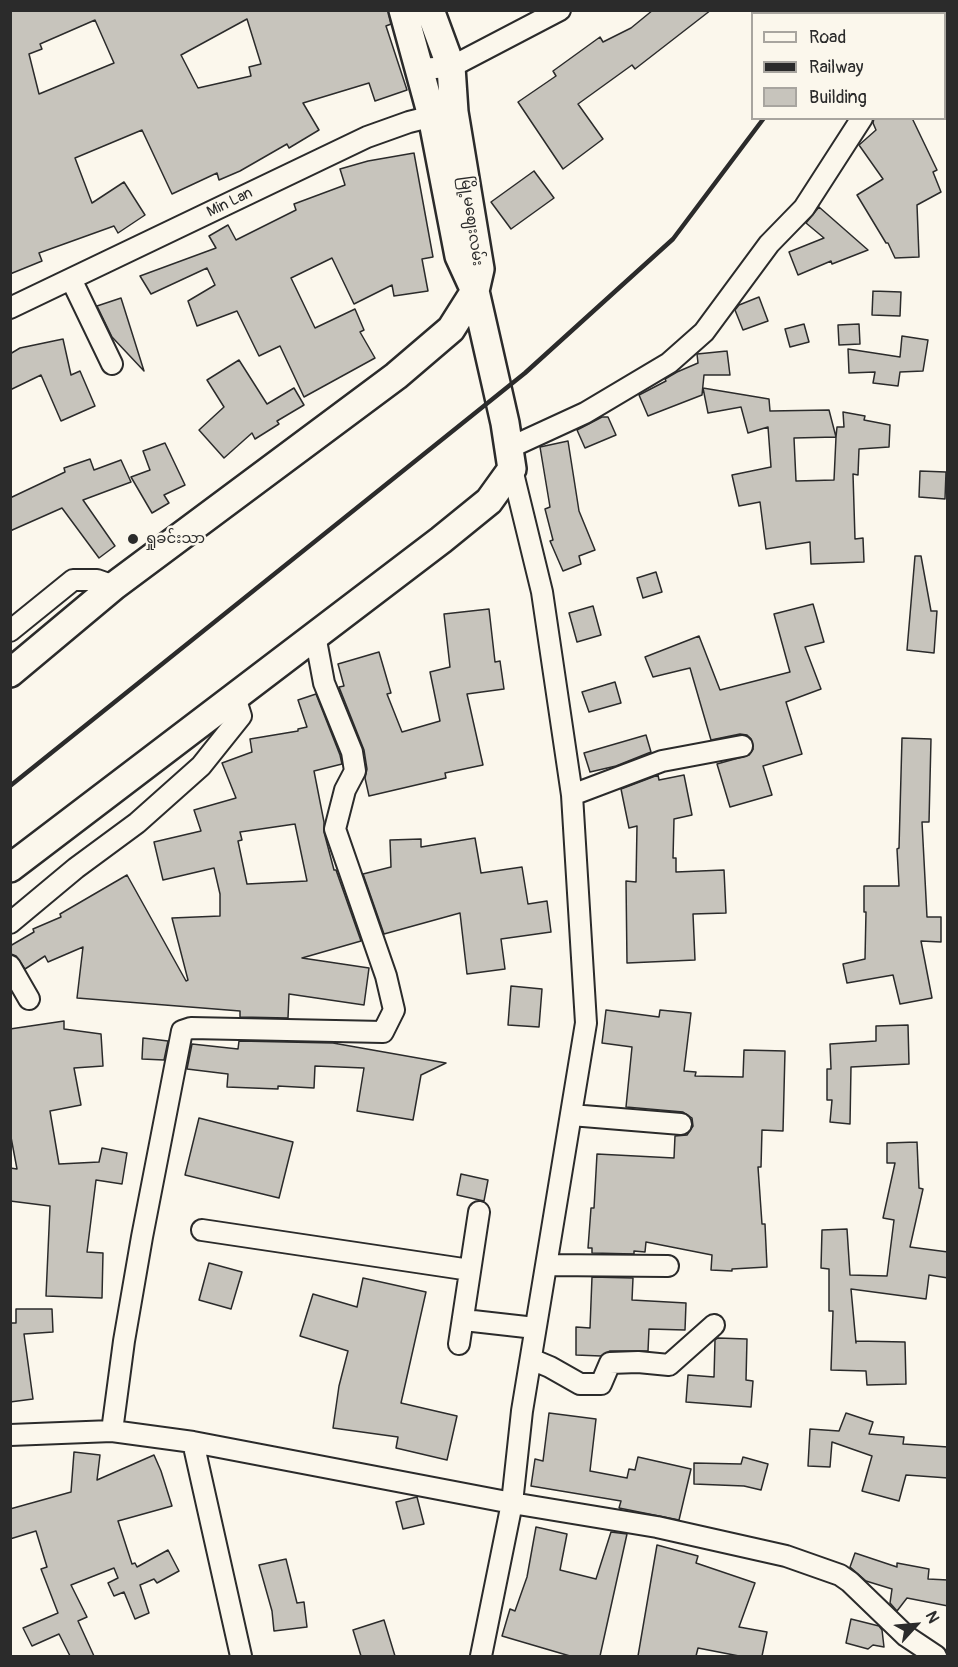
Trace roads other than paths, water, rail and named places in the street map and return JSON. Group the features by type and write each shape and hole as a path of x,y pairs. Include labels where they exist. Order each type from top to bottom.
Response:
{"main road":[{"name":"မြို့မဈေးလမ်း","path":"403,10 419,69 443,114 480,269 475,291"},
{"name":"မြို့မဈေးလမ်း","path":"430,10 451,67 443,114"},
{"path":"10,868 394,577 489,501 511,458 475,291"},
{"path":"10,673 114,586 396,376 451,329 475,291"}],"street":[{"path":"419,69 451,67 560,10"},
{"name":"Min Lan","path":"10,308 367,137 409,122 443,114"},
{"path":"481,1656 512,1503 522,1411 586,1023 572,795 542,592 511,458 669,363 704,332 769,244 804,208 861,120"},
{"path":"71,279 112,364"},
{"path":"10,631 73,580 97,580 114,586"},
{"path":"112,1431 124,1341 140,1249 182,1032 191,1028 383,1032 394,1010 386,976 335,829 345,790 355,771 352,752 324,683 315,635"},
{"path":"10,922 76,868 137,823 201,766 241,716 235,697"},
{"path":"572,795 662,760 742,746"},
{"path":"10,966 29,999"},
{"path":"571,1115 681,1124"},
{"path":"459,1344 479,1212"},
{"path":"202,1230 470,1270"},
{"path":"547,1265 668,1266"},
{"path":"464,1320 535,1328"},
{"path":"531,1359 580,1384 601,1384 610,1363 638,1362 669,1365 714,1325"},
{"path":"10,1435 112,1431 193,1442 512,1503 657,1527 786,1556 840,1575 906,1636 936,1656"},
{"path":"193,1442 242,1656"}],"railway":[{"path":"10,786 525,373 673,239 762,120"}],"place":[{"name":"ရှုခင်းသာ","path":"133,539"}]}
